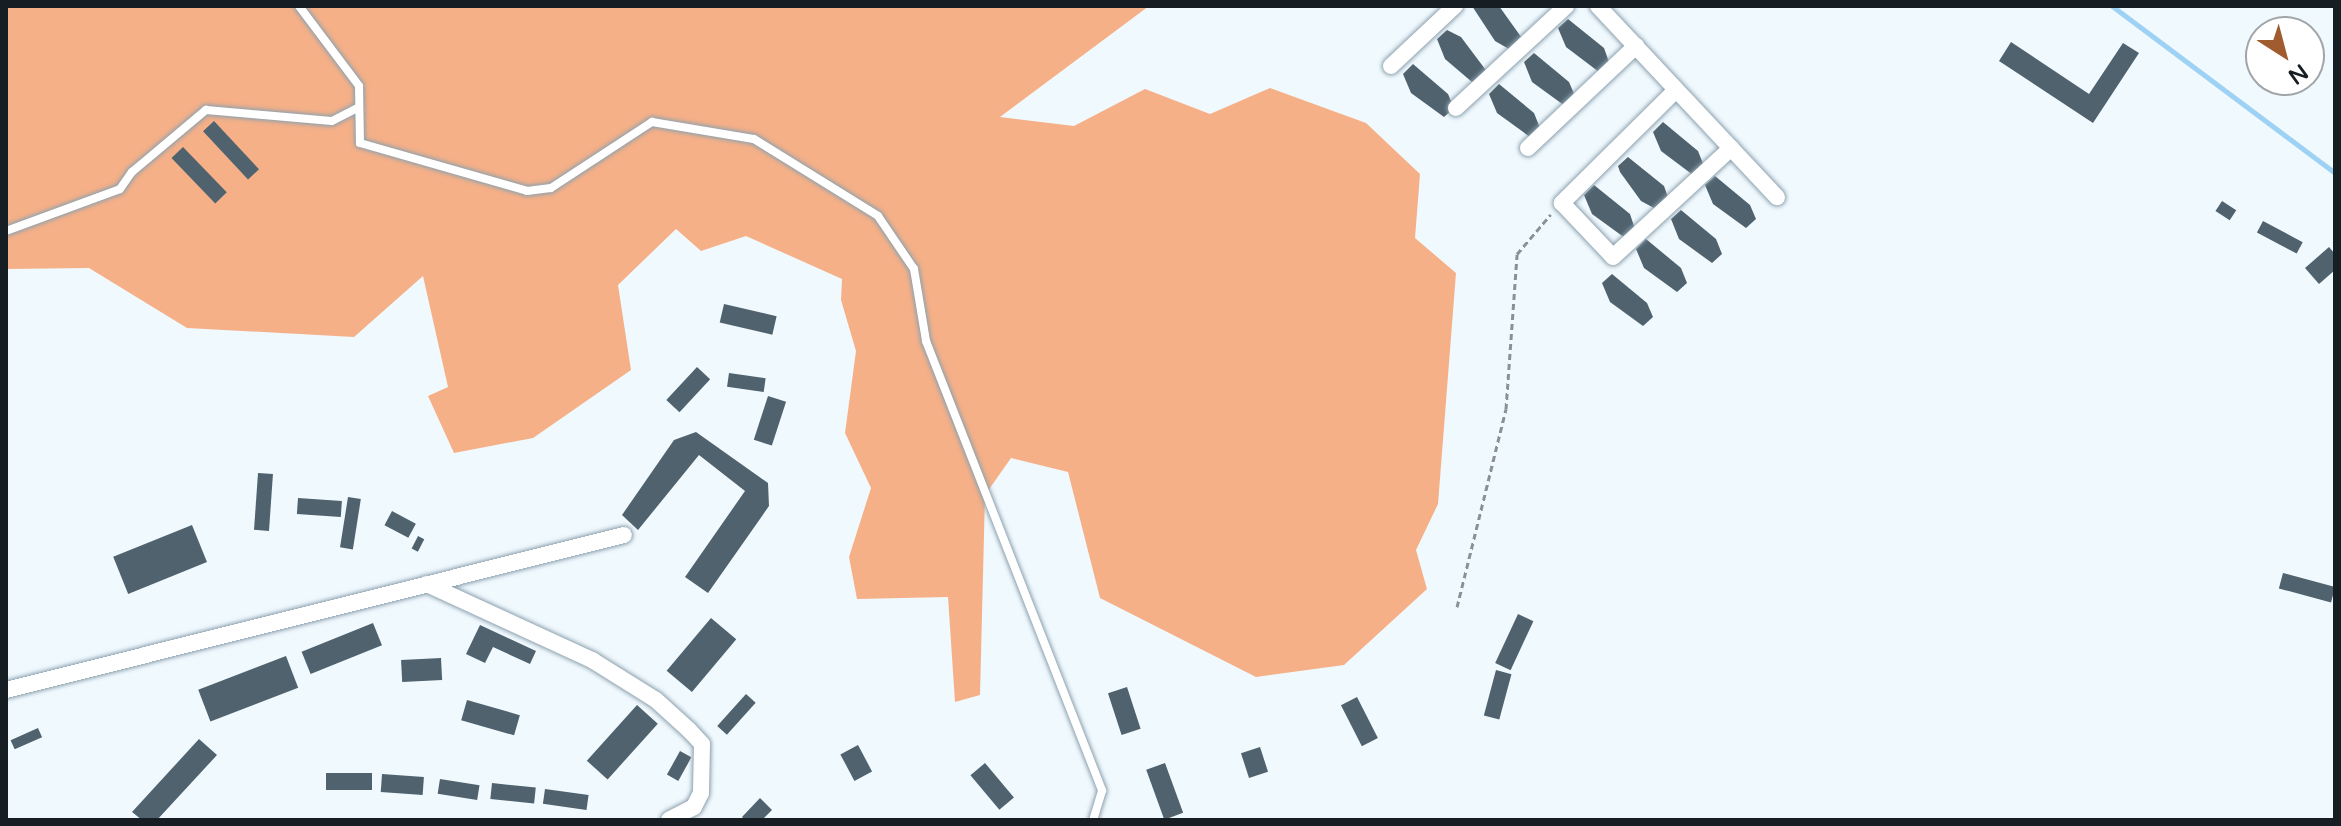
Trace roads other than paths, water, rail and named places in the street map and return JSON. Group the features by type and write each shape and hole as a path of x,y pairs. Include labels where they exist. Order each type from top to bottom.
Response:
{"street":[{"path":"1391,66 1455,6"},
{"path":"1456,108 1566,6"},
{"path":"1598,6 1777,197"},
{"path":"1528,148 1636,46"},
{"path":"1676,90 1562,203 1613,257 1731,148"},
{"path":"6,690 624,535"},
{"path":"427,584 592,660 656,700 689,730 702,744 701,793 694,807 669,820"}],"lane":[{"path":"299,6 359,86 360,143 527,191 551,188 652,122 754,139 878,216 914,269 926,341 1102,791 1093,820"},
{"path":"6,231 120,189 132,172 206,110 332,121 359,107"}],"waterway":[{"path":"2112,6 2335,173"}]}
